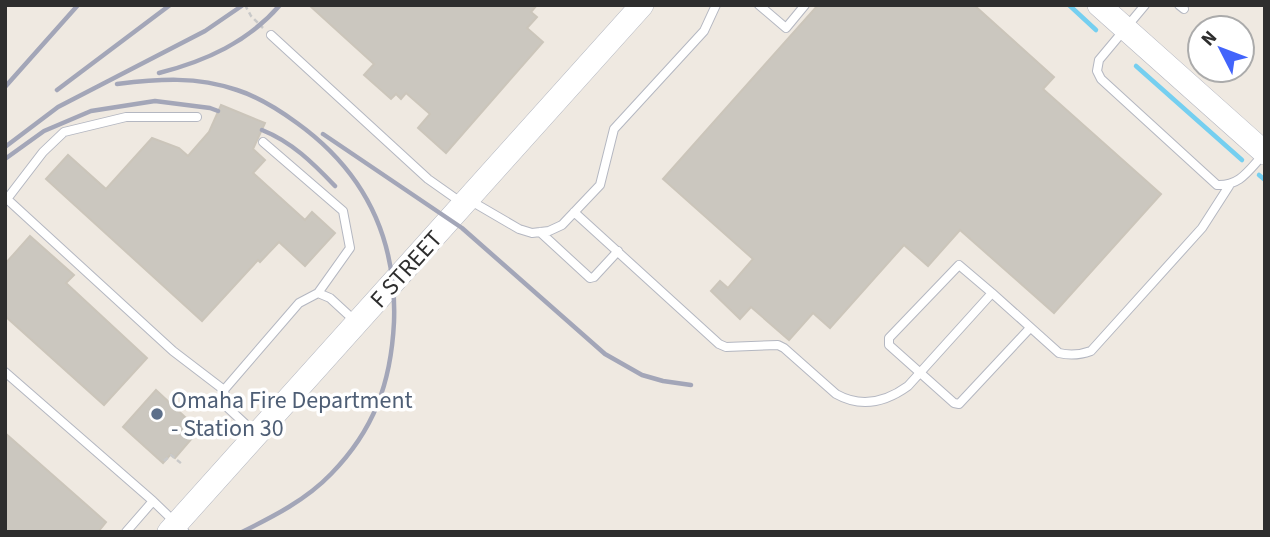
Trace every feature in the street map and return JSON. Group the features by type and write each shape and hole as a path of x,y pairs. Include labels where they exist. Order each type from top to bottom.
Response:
{"street":[{"name":"F STREET","path":"177,529 257,435 642,5"},
{"path":"1099,5 1265,153"}],"lane":[{"path":"271,35 428,179 467,202 532,233 549,231 562,225 600,185 614,129 704,31 716,5"},
{"path":"759,5 786,28 805,5"},
{"path":"1145,5 1099,60 1097,71 1101,79 1217,185 1229,186"},
{"path":"198,117 126,117 64,132 43,152 6,201 173,351 224,390 227,407 257,435"},
{"path":"224,390 299,303 318,293 350,248 343,211 264,142"},
{"path":"1030,328 959,404 890,345 889,338 959,265 1059,353 1069,356 1091,351 1202,228 1229,186 1238,181 1265,153"},
{"path":"574,212 719,344 726,347 778,345 836,394 861,403 888,397 908,386 992,293"},
{"path":"540,232 590,278 618,251"},
{"path":"318,293 330,298 358,323"},
{"path":"5,372 153,501 177,529"},
{"path":"126,532 153,501"}],"path":[{"path":"245,5 251,16 271,35"},
{"path":"164,461 171,455 182,464"}],"building":[{"path":"309,5 537,5 531,12 537,17 527,28 543,42 446,153 418,128 430,114 406,93 401,99 396,94 391,99 364,75 374,64"},
{"path":"818,5 974,5 1054,77 1043,89 1161,194 1054,313 960,230 928,266 904,245 830,328 813,313 789,340 751,307 740,319 711,291 720,281 728,288 753,259 663,179"},
{"path":"221,105 265,123 253,149 265,160 253,173 305,220 312,212 335,233 305,266 279,242 260,262 258,260 202,321 46,179 68,155 106,189 152,138 179,148 188,156 209,132"},
{"path":"30,236 74,275 66,283 147,358 104,405 5,316 5,264"},
{"name":"Omaha Fire Department - Station 30","path":"156,390 199,430 175,458 171,454 163,463 123,427"},
{"path":"5,433 106,522 98,532 5,532"}],"waterway":[{"path":"1069,5 1096,30"},
{"path":"1136,66 1242,160"},
{"path":"1259,175 1265,180"}],"railway":[{"path":"5,87 78,5"},
{"path":"57,90 170,5"},
{"path":"5,147 58,107 205,31 243,5"},
{"path":"159,73 193,63 240,40 280,5"},
{"path":"117,84 163,80 207,82 237,90 268,104 321,142 341,163 358,186 383,235 390,263 394,322 389,365 369,423 346,457 311,492 242,532"},
{"path":"5,159 44,131 91,111 155,101 218,111"},
{"path":"262,130 292,147 335,186"},
{"path":"323,134 462,228 605,354 642,375 691,385"}],"place":[{"name":"Omaha Fire Department - Station 30","path":"157,414"}]}
